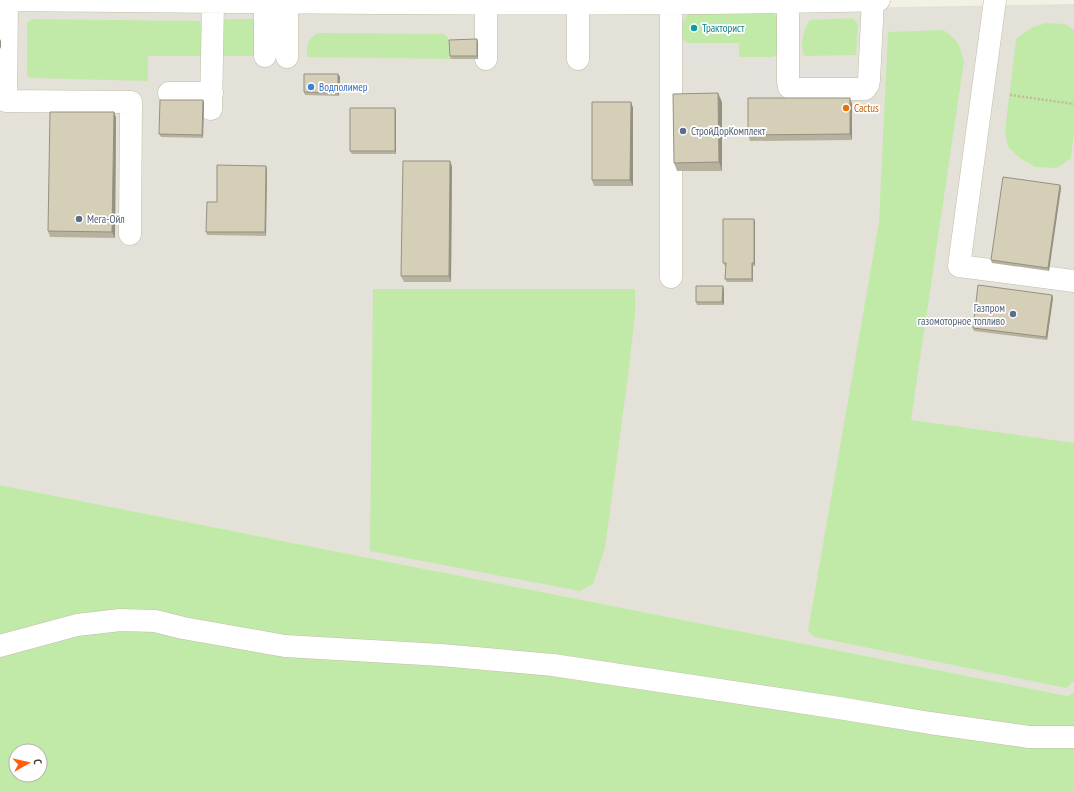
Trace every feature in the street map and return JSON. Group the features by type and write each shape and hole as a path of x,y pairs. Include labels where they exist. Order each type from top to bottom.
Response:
{"street":[{"path":"0,0 238,1 265,3 287,1 671,4 879,0"},
{"path":"7,0 6,101 131,102 130,234"},
{"path":"788,2 789,87 792,89 865,89 868,86 869,80 873,0"},
{"path":"995,0 959,266 1074,281"},
{"path":"287,1 287,57"},
{"path":"169,93 212,101 213,2"},
{"path":"568,2 578,59"},
{"path":"265,3 265,56"},
{"path":"486,3 486,59"},
{"path":"671,4 671,277"},
{"path":"0,646 77,625 120,620 155,621 183,628 285,646 441,655 553,665 930,723 1029,736 1074,737"}],"path":[{"path":"1010,96 1074,104"}],"shaded area":[{"path":"1074,4 1074,692 1068,696 0,485 0,8 734,10"},
{"path":"685,45 737,45 737,68 745,68 745,101 723,101 723,64 685,63"},
{"path":"749,60 780,60 780,99 749,100"},
{"path":"854,65 854,84 805,85 804,66"}],"green space":[{"path":"772,12 777,17 778,53 773,57 739,57 739,43 688,43 683,40 682,28 685,18 692,13"},
{"path":"853,18 858,24 856,55 804,56 802,47 803,37 810,20"},
{"path":"32,19 199,21 202,25 202,56 148,56 148,81 32,78 28,77 27,74 27,23"},
{"path":"226,19 253,19 257,22 258,56 221,56 222,22"},
{"path":"1046,23 1065,24 1074,30 1074,133 1071,158 1057,168 1035,167 1020,158 1008,147 1005,131 1016,39 1031,28"},
{"path":"943,30 955,39 964,61 911,420 1074,443 1074,681 1066,688 815,637 808,631 879,222 888,32"},
{"path":"317,33 444,34 450,42 451,59 307,57 309,41"},
{"path":"373,289 635,289 635,315 629,368 605,548 593,584 580,591 370,551"},
{"path":"0,485 1068,696 1074,692 1074,791 0,791"}],"building":[{"path":"477,39 477,56 450,56 449,40"},
{"path":"304,74 338,74 338,93 304,92"},
{"path":"718,93 719,162 674,163 673,94"},
{"path":"748,98 850,98 850,134 748,135"},
{"path":"160,100 203,100 202,135 159,134"},
{"path":"592,102 631,102 630,180 592,180"},
{"path":"350,108 395,108 395,151 350,151"},
{"path":"50,112 114,112 112,232 48,231"},
{"path":"403,161 450,161 449,276 401,276"},
{"path":"217,165 266,166 265,232 206,232 207,202 217,202"},
{"path":"1003,177 1060,185 1048,268 991,260"},
{"path":"723,219 754,219 754,263 752,263 752,279 725,279 726,263 723,263"},
{"name":"Газпром газомоторное топливо","path":"978,285 1052,295 1046,337 973,328"},
{"path":"696,286 723,286 722,302 696,302"}],"place":[{"name":"Тракторист","path":"694,28"},
{"name":"Водполимер","path":"311,87"},
{"name":"Cactus","path":"846,108"},
{"name":"СтройДорКомплект","path":"683,131"},
{"name":"Мега-Ойл","path":"79,219"},
{"name":"Газпром газомоторное топливо","path":"1013,314"}]}
